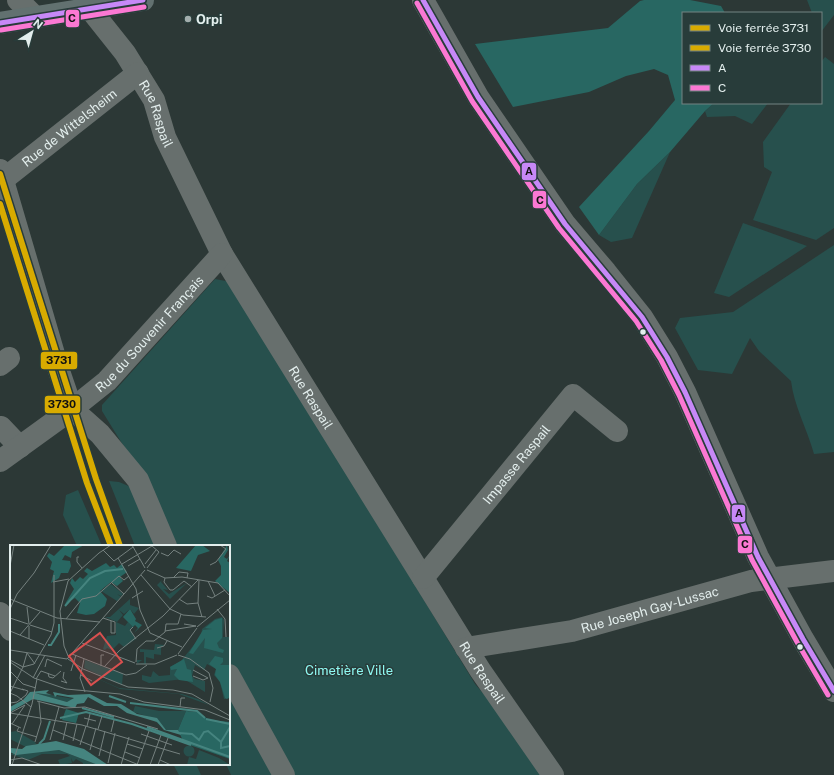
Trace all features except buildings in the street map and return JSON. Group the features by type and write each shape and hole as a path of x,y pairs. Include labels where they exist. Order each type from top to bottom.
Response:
{"main road":[{"path":"0,23 143,0"}],"street":[{"path":"18,0 36,18"},
{"path":"423,0 478,97 565,224 642,317 667,357 685,392 758,557 803,639 834,691"},
{"name":"Rue Raspail","path":"90,9 125,53 154,100 165,137 222,254 466,648 553,775"},
{"name":"Rue de Wittelsheim","path":"1,177 138,73"},
{"path":"1,177 59,371 72,409 100,434 138,480 166,545"},
{"name":"Rue du Souvenir Français","path":"0,461 107,382 222,254"},
{"name":"Impasse Raspail","path":"423,578 573,395 617,431"},
{"path":"2,427 20,447"},
{"name":"Rue Joseph Gay-Lussac","path":"466,648 572,632 749,582 770,578 834,571"},
{"path":"0,613 10,628"},
{"path":"230,678 284,775"}],"green space":[{"path":"807,0 834,0 834,15 822,31 822,12 812,12"},
{"path":"825,57 834,64 834,228 816,240 753,220 772,172 764,167 763,142 790,104 822,104 822,61"},
{"path":"713,104 767,104 752,124 735,116 707,117 705,111"},
{"path":"670,152 632,238 611,242 599,235 637,184"},
{"path":"743,223 807,246 729,297 714,293"},
{"path":"834,245 834,452 814,454 795,399 791,381 759,351 750,338 732,374 698,370 675,328 680,318 733,312"},
{"name":"Cimetière Ville","path":"215,279 231,282 475,684 518,734 547,775 292,775 230,664 230,545 173,545 131,458 102,411 102,405"},
{"path":"109,481 119,482 131,487 157,545 135,545"},
{"path":"78,490 102,545 77,545 63,515 66,495"},
{"path":"230,694 274,775 231,775 226,765 230,765"},
{"path":"174,765 196,765 201,775 179,775"}],"shaded area":[{"path":"690,0 721,6 724,12 682,12 682,104 713,104 705,111 670,152 637,184 599,235 579,207 649,131 675,100 668,75 654,69 626,76 589,92 513,107 475,44 608,28 640,1"}],"rail line":[{"name":"3731","path":"0,174 96,479 120,545"},
{"name":"3730","path":"0,204 87,483 111,545"}],"transit line":[{"name":"A","path":"0,23 143,0"},
{"name":"A","path":"423,0 478,97 565,224 642,317 667,357 685,392 758,557 803,639 834,691"},
{"name":"C","path":"417,3 472,101 559,228 636,321 661,360 679,395 752,560 828,695"},
{"name":"C","path":"1,30 144,7"}],"place":[{"name":"Orpi","path":"188,19"}]}
